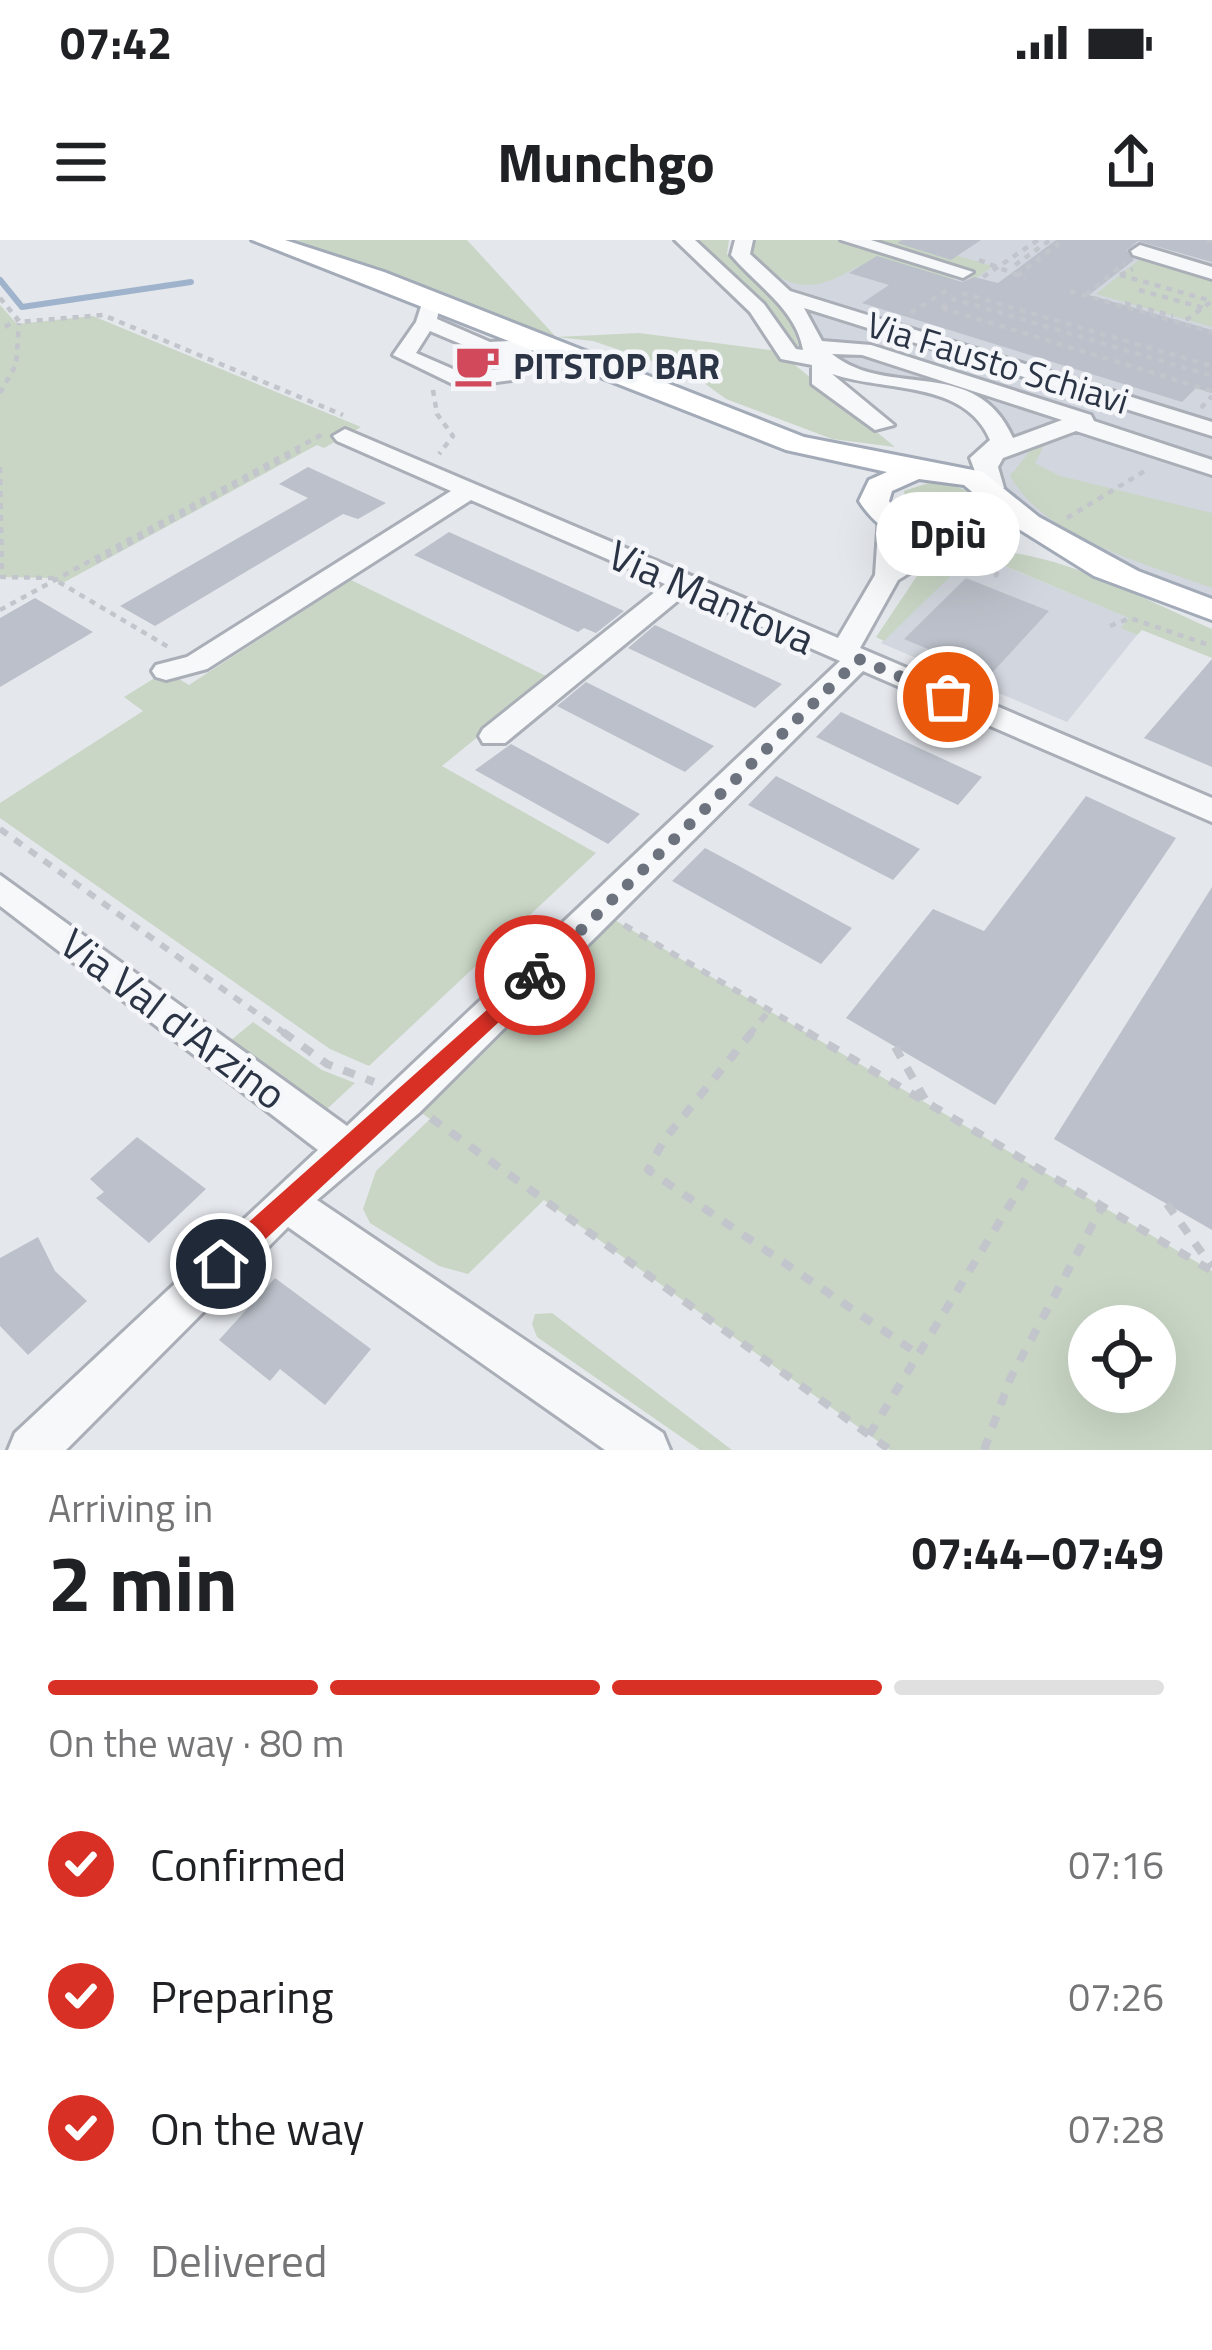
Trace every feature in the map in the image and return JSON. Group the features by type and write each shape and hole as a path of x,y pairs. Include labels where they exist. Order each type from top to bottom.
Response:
{"main road":[{"path":"263,240 429,311 545,345 796,444 916,470 946,471 998,496 1126,576"},
{"path":"796,444 881,509 959,539 1038,549 1126,576 1212,610"},
{"path":"881,509 884,481 916,470"},
{"path":"959,539 999,526 998,496"}],"street":[{"path":"684,240 757,308 789,354 864,349 1083,420 946,471"},
{"path":"744,240 740,254 784,295 806,328 818,354 820,379 884,425"},
{"path":"850,240 962,278"},
{"path":"1131,264 1202,276"},
{"name":"Via Fausto Schiavi","path":"784,295 1212,430"},
{"path":"514,347 512,374 459,380 404,355 429,311 487,348 545,345"},
{"path":"818,354 859,376 969,401 999,430 1002,440 986,467 998,496"},
{"path":"1076,423 1212,467"},
{"name":"Via Mantova","path":"348,427 470,490 851,656 1033,720 1212,811"},
{"path":"166,671 197,663 470,490"},
{"path":"32,1450 285,1202 437,1069 851,656 888,575 881,509"},
{"path":"888,575 959,539"},
{"path":"494,736 683,583"},
{"name":"Via Val d'Arzino","path":"0,888 347,1149"},
{"path":"285,1202 646,1450"}],"path":[{"path":"962,278 1000,266 1038,240"},
{"path":"1015,265 1050,240"},
{"path":"1017,276 1063,240"},
{"path":"1116,269 1131,264"},
{"path":"1131,264 1120,275 1212,301"},
{"path":"1000,266 1025,278"},
{"path":"1123,304 1157,275"},
{"path":"1146,309 1169,289 1202,276"},
{"path":"1168,317 1192,295 1202,276"},
{"path":"962,278 954,299 941,308 1212,391"},
{"path":"962,278 1212,366"},
{"path":"939,295 949,289"},
{"path":"1139,290 1204,308"},
{"path":"1070,291 1085,299 1146,309 1210,334"},
{"path":"0,298 18,320 16,365 0,393"},
{"path":"954,299 1212,377 1202,389"},
{"path":"1123,304 1191,321 1212,301"},
{"path":"985,322 998,313"},
{"path":"5,328 18,320 103,315 348,427"},
{"path":"1008,330 1020,320"},
{"path":"436,456 453,441 431,394 441,372"},
{"path":"0,610 311,440 348,427"},
{"path":"0,467 2,577 55,580 294,456 311,440"},
{"path":"1058,523 1172,454"},
{"path":"994,578 1012,549"},
{"path":"55,580 197,663"},
{"path":"1110,626 1130,619 1212,646"},
{"path":"0,829 327,1064 381,1085"},
{"path":"615,920 1212,1269"},
{"path":"769,1010 664,1141 648,1170 921,1356"},
{"path":"895,1047 928,1104"},
{"path":"431,1118 890,1450"},
{"path":"869,1435 1034,1166"},
{"path":"1167,1204 1212,1269"},
{"path":"984,1450 1011,1377 1102,1207"}],"shaded area":[{"path":"744,240 1212,240 1212,610 1126,576 992,488 998,447 977,406 840,369 740,244"},
{"path":"973,553 1130,618 1122,628 1137,635 1067,722 881,643"}],"green space":[{"path":"295,240 467,240 556,337"},
{"path":"692,240 729,240 727,254 779,306 799,347 788,343 760,301"},
{"path":"755,240 903,240 993,266 975,279 962,275 924,284 858,266 828,281 803,285 778,276 751,256"},
{"path":"1145,255 1212,273 1212,327 1096,294"},
{"path":"0,305 17,324 93,316 361,427 324,448 317,445 61,584 51,578 0,577"},
{"path":"639,333 778,351 895,447 832,439 726,399 693,375 593,341 556,337"},
{"path":"1045,443 1035,463 1060,476 1212,513 1212,588 1100,547 1048,517 1010,476 1033,447"},
{"path":"937,480 974,493 979,511 941,521 907,508 904,491"},
{"path":"971,550 1034,557 1124,589 1212,629 1212,658 1142,630 1137,635 1121,628 1129,618 974,553 884,641 876,637 921,570"},
{"path":"351,580 550,678 442,766 596,853 369,1066 330,1049 0,818 0,803 143,711 124,697 166,671 189,685"},
{"path":"601,912 1212,1271 1212,1450 890,1450 544,1200 468,1274 439,1266 370,1223 363,1209 376,1171 430,1119 405,1101"},
{"path":"253,1022 322,1070 355,1083 327,1109 230,1041"},
{"path":"552,1313 732,1450 700,1450 537,1337 532,1324 535,1314"}],"building":[{"path":"981,240 951,260 897,243"},
{"path":"1056,240 1212,240 1212,262 1138,241 1127,250 1134,260 1089,295 1212,330 1212,393 1196,388 1182,402 862,303 889,285 849,273 877,256 962,282 974,277 998,283"},
{"path":"308,467 386,503 358,519 343,514 155,626 120,606 308,498 279,484"},
{"path":"449,532 624,611 596,633 584,628 578,632 414,555"},
{"path":"966,578 1049,611 990,675 904,639"},
{"path":"35,598 93,632 0,687 0,618"},
{"path":"655,625 782,684 755,708 628,648"},
{"path":"1212,659 1212,767 1144,738"},
{"path":"586,682 714,746 685,772 557,706"},
{"path":"841,712 982,777 958,805 816,737"},
{"path":"511,744 640,814 608,844 475,770"},
{"path":"776,776 920,849 893,880 748,805"},
{"path":"1086,796 1176,838 995,1105 846,1018 933,909 984,931"},
{"path":"705,848 852,928 821,964 672,881"},
{"path":"1212,887 1212,1230 1054,1139"},
{"path":"137,1137 206,1189 149,1243 96,1198 104,1192 90,1179"},
{"path":"38,1237 55,1271 87,1301 28,1355 0,1326 0,1258"},
{"path":"275,1278 371,1349 325,1405 280,1369 270,1381 219,1340"}],"waterway":[{"path":"0,280 22,307 191,282"}],"way so far":[{"path":"535,975 859,659 948,697"}],"place":[{"name":"PITSTOP BAR","path":"477,365"},
{"name":"Dpiù","path":"948,697"}],"route":[{"path":"221,1264 285,1202 404,1101 535,975"}]}
